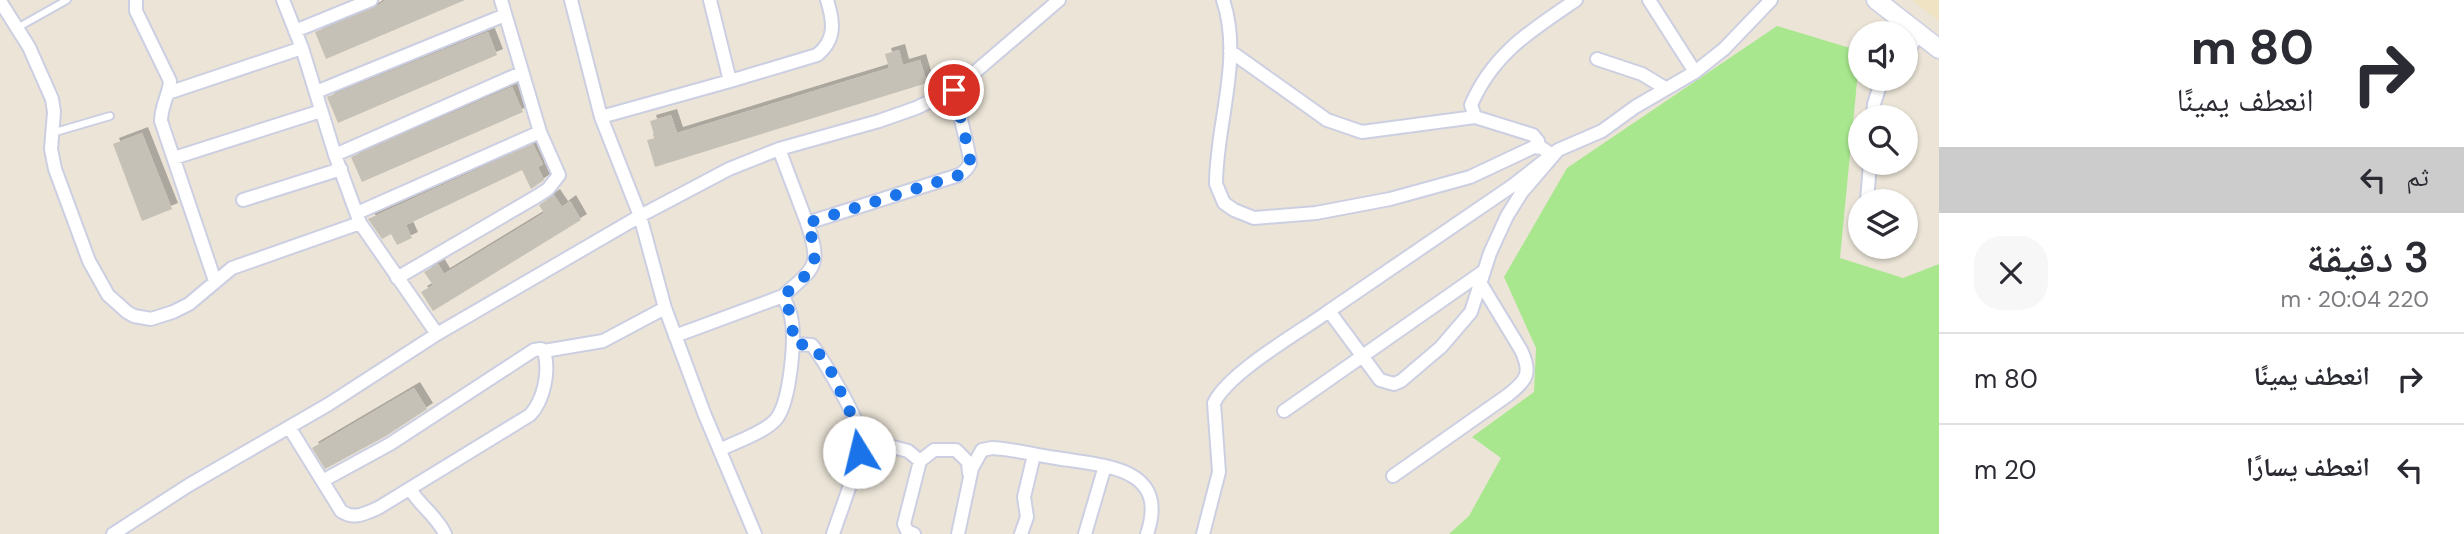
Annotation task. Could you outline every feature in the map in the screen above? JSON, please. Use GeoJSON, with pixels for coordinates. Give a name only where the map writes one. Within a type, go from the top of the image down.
{"type":"FeatureCollection","features":[{"type":"Feature","properties":{"kind":"street"},"geometry":{"type":"LineString","coordinates":[[136,0],[136,11],[170,80],[161,110],[161,121],[215,281]]}},
{"type":"Feature","properties":{"kind":"street"},"geometry":{"type":"LineString","coordinates":[[283,0],[302,48],[335,155],[359,218],[437,334]]}},
{"type":"Feature","properties":{"kind":"street"},"geometry":{"type":"LineString","coordinates":[[295,31],[371,0]]}},
{"type":"Feature","properties":{"kind":"street"},"geometry":{"type":"LineString","coordinates":[[397,278],[548,188],[559,175],[540,132],[501,0]]}},
{"type":"Feature","properties":{"kind":"street"},"geometry":{"type":"LineString","coordinates":[[572,0],[601,117],[640,216],[665,308],[755,534]]}},
{"type":"Feature","properties":{"kind":"street"},"geometry":{"type":"LineString","coordinates":[[710,0],[730,81]]}},
{"type":"Feature","properties":{"kind":"street"},"geometry":{"type":"LineString","coordinates":[[601,117],[817,55],[830,41],[833,31],[827,0]]}},
{"type":"Feature","properties":{"kind":"street"},"geometry":{"type":"LineString","coordinates":[[113,534],[189,485],[329,404],[437,334],[640,216],[729,169],[779,149],[916,108],[954,90],[1059,0]]}},
{"type":"Feature","properties":{"kind":"street"},"geometry":{"type":"LineString","coordinates":[[1223,0],[1228,18],[1230,51],[1216,184],[1224,202],[1245,215],[1265,217],[1316,213],[1390,199],[1470,177],[1529,149],[1539,147],[1555,152]]}},
{"type":"Feature","properties":{"kind":"street"},"geometry":{"type":"LineString","coordinates":[[1475,117],[1471,105],[1481,84],[1498,60],[1517,42],[1576,0]]}},
{"type":"Feature","properties":{"kind":"street"},"geometry":{"type":"LineString","coordinates":[[1648,0],[1695,72]]}},
{"type":"Feature","properties":{"kind":"street"},"geometry":{"type":"LineString","coordinates":[[1203,534],[1219,472],[1214,402],[1218,394],[1250,367],[1512,186],[1555,152],[1602,131],[1665,88],[1695,72],[1724,49],[1771,0]]}},
{"type":"Feature","properties":{"kind":"street"},"geometry":{"type":"LineString","coordinates":[[1876,0],[1902,21]]}},
{"type":"Feature","properties":{"kind":"street"},"geometry":{"type":"LineString","coordinates":[[0,1],[29,47],[52,99],[51,149],[55,169],[89,261],[108,295],[134,316],[151,318],[189,304],[232,268],[359,218],[540,132]]}},
{"type":"Feature","properties":{"kind":"street"},"geometry":{"type":"LineString","coordinates":[[316,92],[505,15]]}},
{"type":"Feature","properties":{"kind":"street"},"geometry":{"type":"LineString","coordinates":[[1918,34],[1939,49]]}},
{"type":"Feature","properties":{"kind":"street"},"geometry":{"type":"LineString","coordinates":[[168,93],[302,48]]}},
{"type":"Feature","properties":{"kind":"street"},"geometry":{"type":"LineString","coordinates":[[1230,51],[1327,120],[1362,132],[1475,117],[1533,135],[1539,147]]}},
{"type":"Feature","properties":{"kind":"street"},"geometry":{"type":"LineString","coordinates":[[1597,60],[1642,74],[1665,88]]}},
{"type":"Feature","properties":{"kind":"street"},"geometry":{"type":"LineString","coordinates":[[335,155],[521,73]]}},
{"type":"Feature","properties":{"kind":"street"},"geometry":{"type":"LineString","coordinates":[[807,223],[964,172],[970,163],[970,156],[954,90]]}},
{"type":"Feature","properties":{"kind":"street"},"geometry":{"type":"LineString","coordinates":[[174,158],[321,111]]}},
{"type":"Feature","properties":{"kind":"street"},"geometry":{"type":"LineString","coordinates":[[676,336],[783,296],[814,265],[814,245],[779,149]]}},
{"type":"Feature","properties":{"kind":"street"},"geometry":{"type":"LineString","coordinates":[[1329,311],[1380,380],[1394,384],[1401,381],[1457,331],[1471,312],[1498,234],[1517,200],[1555,152]]}},
{"type":"Feature","properties":{"kind":"street"},"geometry":{"type":"LineString","coordinates":[[243,200],[341,169]]}},
{"type":"Feature","properties":{"kind":"street"},"geometry":{"type":"LineString","coordinates":[[1284,411],[1482,278]]}},
{"type":"Feature","properties":{"kind":"street"},"geometry":{"type":"LineString","coordinates":[[1394,476],[1508,395],[1522,384],[1525,378],[1526,361],[1482,278]]}},
{"type":"Feature","properties":{"kind":"street"},"geometry":{"type":"LineString","coordinates":[[720,450],[770,425],[777,419],[783,407],[794,344],[791,315],[783,296]]}},
{"type":"Feature","properties":{"kind":"street"},"geometry":{"type":"LineString","coordinates":[[324,480],[390,444],[534,350],[544,351],[603,341],[665,308]]}},
{"type":"Feature","properties":{"kind":"street"},"geometry":{"type":"LineString","coordinates":[[794,344],[812,345],[828,365],[860,433],[859,452],[834,534]]}},
{"type":"Feature","properties":{"kind":"street"},"geometry":{"type":"LineString","coordinates":[[289,426],[341,511],[354,516],[378,508],[530,415],[541,395],[545,370],[544,351]]}},
{"type":"Feature","properties":{"kind":"street"},"geometry":{"type":"LineString","coordinates":[[860,439],[908,451],[920,461]]}},
{"type":"Feature","properties":{"kind":"street"},"geometry":{"type":"LineString","coordinates":[[958,534],[975,460],[982,450],[998,448],[1105,466],[1131,474],[1149,492],[1153,512],[1147,534]]}},
{"type":"Feature","properties":{"kind":"street"},"geometry":{"type":"LineString","coordinates":[[914,534],[907,531],[904,524],[920,461],[934,450],[956,450],[968,462],[970,477]]}},
{"type":"Feature","properties":{"kind":"street"},"geometry":{"type":"LineString","coordinates":[[1021,534],[1027,517],[1024,497],[1034,455]]}},
{"type":"Feature","properties":{"kind":"street"},"geometry":{"type":"LineString","coordinates":[[1085,534],[1105,466]]}},
{"type":"Feature","properties":{"kind":"street"},"geometry":{"type":"LineString","coordinates":[[410,489],[417,501],[440,523],[445,534]]}},
{"type":"Feature","properties":{"kind":"lane"},"geometry":{"type":"LineString","coordinates":[[18,28],[67,0]]}},
{"type":"Feature","properties":{"kind":"lane"},"geometry":{"type":"LineString","coordinates":[[52,133],[110,116]]}},
{"type":"Feature","properties":{"kind":"shaded area"},"geometry":{"type":"Polygon","coordinates":[[[1912,0],[1939,0],[1939,21],[1912,0]]]}},
{"type":"Feature","properties":{"kind":"green space"},"geometry":{"type":"Polygon","coordinates":[[[1777,26],[1848,47],[1848,91],[1856,91],[1855,105],[1848,105],[1848,175],[1840,258],[1903,278],[1939,264],[1939,534],[1449,534],[1469,516],[1501,458],[1472,437],[1534,392],[1536,348],[1504,277],[1567,168],[1777,26]]]}},
{"type":"Feature","properties":{"kind":"building"},"geometry":{"type":"Polygon","coordinates":[[[386,0],[465,0],[326,59],[315,32],[374,8],[386,0]]]}},
{"type":"Feature","properties":{"kind":"building"},"geometry":{"type":"Polygon","coordinates":[[[488,32],[497,55],[338,123],[327,97],[488,32]]]}},
{"type":"Feature","properties":{"kind":"building"},"geometry":{"type":"Polygon","coordinates":[[[899,50],[903,65],[920,60],[927,83],[655,167],[647,140],[655,138],[650,121],[671,115],[677,133],[889,68],[885,54],[899,50]]]}},
{"type":"Feature","properties":{"kind":"building"},"geometry":{"type":"Polygon","coordinates":[[[512,87],[523,112],[362,182],[351,157],[512,87]]]}},
{"type":"Feature","properties":{"kind":"building"},"geometry":{"type":"Polygon","coordinates":[[[142,133],[172,209],[142,221],[113,144],[142,133]]]}},
{"type":"Feature","properties":{"kind":"building"},"geometry":{"type":"Polygon","coordinates":[[[533,144],[543,164],[538,167],[544,180],[531,189],[522,170],[406,225],[412,238],[397,245],[391,234],[382,239],[368,219],[533,144]]]}},
{"type":"Feature","properties":{"kind":"building"},"geometry":{"type":"Polygon","coordinates":[[[554,195],[562,207],[570,201],[581,220],[433,311],[421,292],[433,285],[424,272],[438,264],[444,274],[544,213],[539,205],[554,195]]]}},
{"type":"Feature","properties":{"kind":"building"},"geometry":{"type":"Polygon","coordinates":[[[414,388],[427,409],[386,436],[325,469],[312,448],[414,388]]]}},
{"type":"Feature","properties":{"kind":"route"},"geometry":{"type":"LineString","coordinates":[[859,452],[860,433],[828,365],[812,345],[794,344],[791,315],[783,296],[814,265],[816,256],[807,223],[959,175],[967,169],[970,156],[954,90]]}}]}
